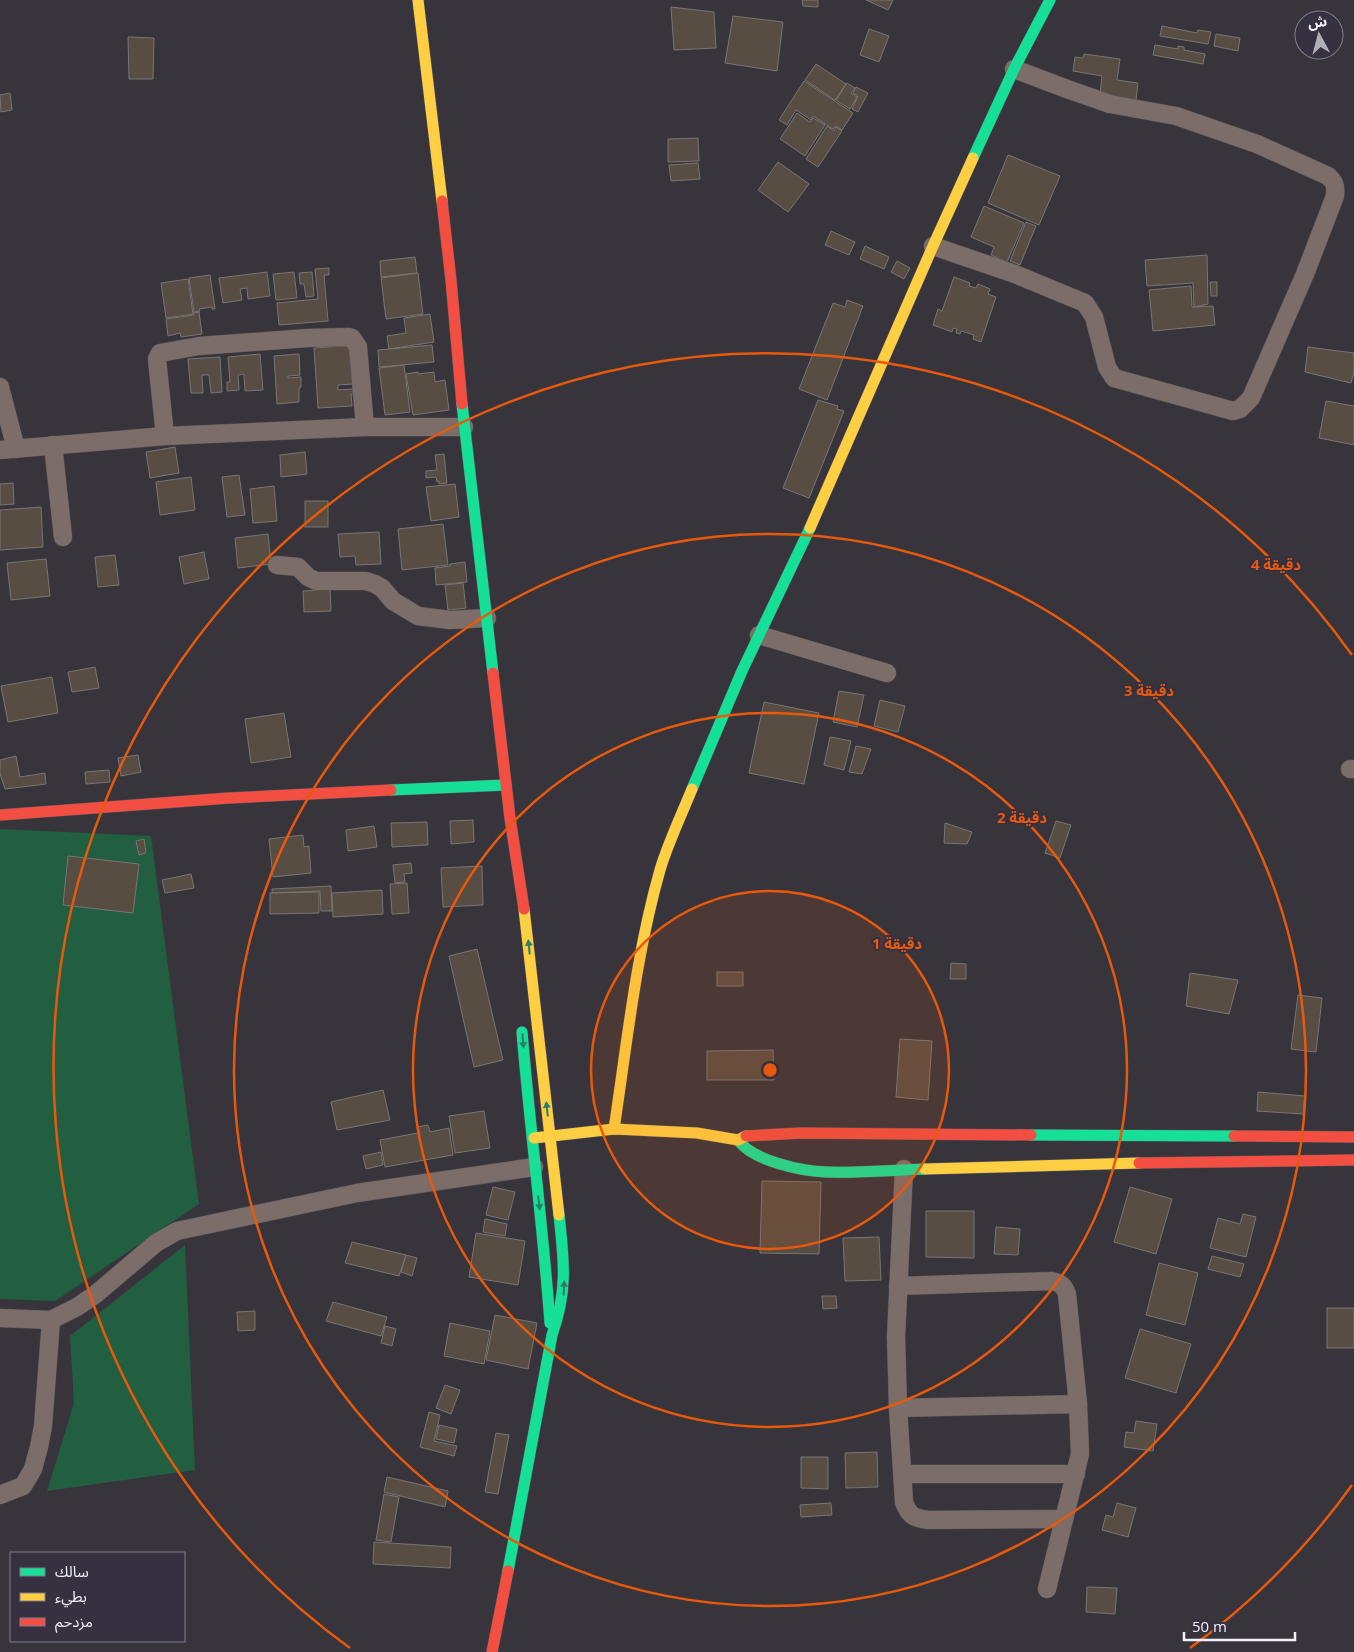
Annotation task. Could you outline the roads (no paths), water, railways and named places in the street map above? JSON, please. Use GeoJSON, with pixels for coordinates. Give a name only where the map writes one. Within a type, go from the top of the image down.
{"type":"FeatureCollection","features":[{"type":"Feature","properties":{"kind":"street"},"geometry":{"type":"LineString","coordinates":[[418,0],[451,280],[464,427],[510,818],[528,938],[560,1223],[564,1278],[561,1311],[552,1335],[492,1652]]}},
{"type":"Feature","properties":{"kind":"street"},"geometry":{"type":"LineString","coordinates":[[614,1129],[637,976],[660,869],[742,671],[812,524],[933,246],[1014,69],[1050,0]]}},
{"type":"Feature","properties":{"kind":"street"},"geometry":{"type":"LineString","coordinates":[[933,246],[1032,280],[1086,303],[1094,317],[1107,367],[1114,378],[1233,411],[1240,409],[1251,398],[1305,274],[1335,196],[1335,184],[1332,179],[1256,144],[1194,122],[1176,116],[1110,104],[1067,90],[1014,69]]}},
{"type":"Feature","properties":{"kind":"street"},"geometry":{"type":"LineString","coordinates":[[165,436],[157,359],[160,354],[199,346],[308,338],[349,337],[355,342],[358,347],[366,426]]}},
{"type":"Feature","properties":{"kind":"street"},"geometry":{"type":"LineString","coordinates":[[0,387],[8,450],[165,436],[366,426],[464,427]]}},
{"type":"Feature","properties":{"kind":"street"},"geometry":{"type":"LineString","coordinates":[[53,445],[63,537]]}},
{"type":"Feature","properties":{"kind":"street"},"geometry":{"type":"LineString","coordinates":[[278,565],[298,567],[308,577],[316,581],[366,581],[375,584],[382,588],[393,601],[418,616],[450,620],[487,618]]}},
{"type":"Feature","properties":{"kind":"street"},"geometry":{"type":"LineString","coordinates":[[759,635],[887,673]]}},
{"type":"Feature","properties":{"kind":"street"},"geometry":{"type":"LineString","coordinates":[[0,815],[229,798],[506,785]]}},
{"type":"Feature","properties":{"kind":"street"},"geometry":{"type":"LineString","coordinates":[[510,818],[516,938]]}},
{"type":"Feature","properties":{"kind":"street"},"geometry":{"type":"LineString","coordinates":[[502,1652],[559,1351],[552,1335],[548,1311],[543,1232],[531,1139],[522,1025]]}},
{"type":"Feature","properties":{"kind":"street"},"geometry":{"type":"LineString","coordinates":[[531,1139],[614,1129],[697,1133],[738,1140],[747,1136],[801,1133],[1354,1160]]}},
{"type":"Feature","properties":{"kind":"street"},"geometry":{"type":"LineString","coordinates":[[738,1140],[742,1148],[757,1156],[804,1169],[833,1172],[904,1169],[1354,1138]]}},
{"type":"Feature","properties":{"kind":"street"},"geometry":{"type":"LineString","coordinates":[[0,1318],[51,1320],[77,1307],[96,1294],[156,1243],[177,1231],[357,1193],[534,1167]]}},
{"type":"Feature","properties":{"kind":"street"},"geometry":{"type":"LineString","coordinates":[[904,1169],[896,1337],[898,1408],[904,1502],[907,1512],[919,1519],[928,1520],[1064,1519]]}},
{"type":"Feature","properties":{"kind":"street"},"geometry":{"type":"LineString","coordinates":[[898,1286],[1052,1281],[1064,1287],[1067,1294],[1078,1404],[1080,1448],[1076,1474],[1047,1589]]}},
{"type":"Feature","properties":{"kind":"street"},"geometry":{"type":"LineString","coordinates":[[0,1495],[23,1486],[33,1469],[43,1426],[51,1320]]}},
{"type":"Feature","properties":{"kind":"street"},"geometry":{"type":"LineString","coordinates":[[898,1408],[1078,1404]]}},
{"type":"Feature","properties":{"kind":"street"},"geometry":{"type":"LineString","coordinates":[[903,1474],[1076,1474]]}}]}
